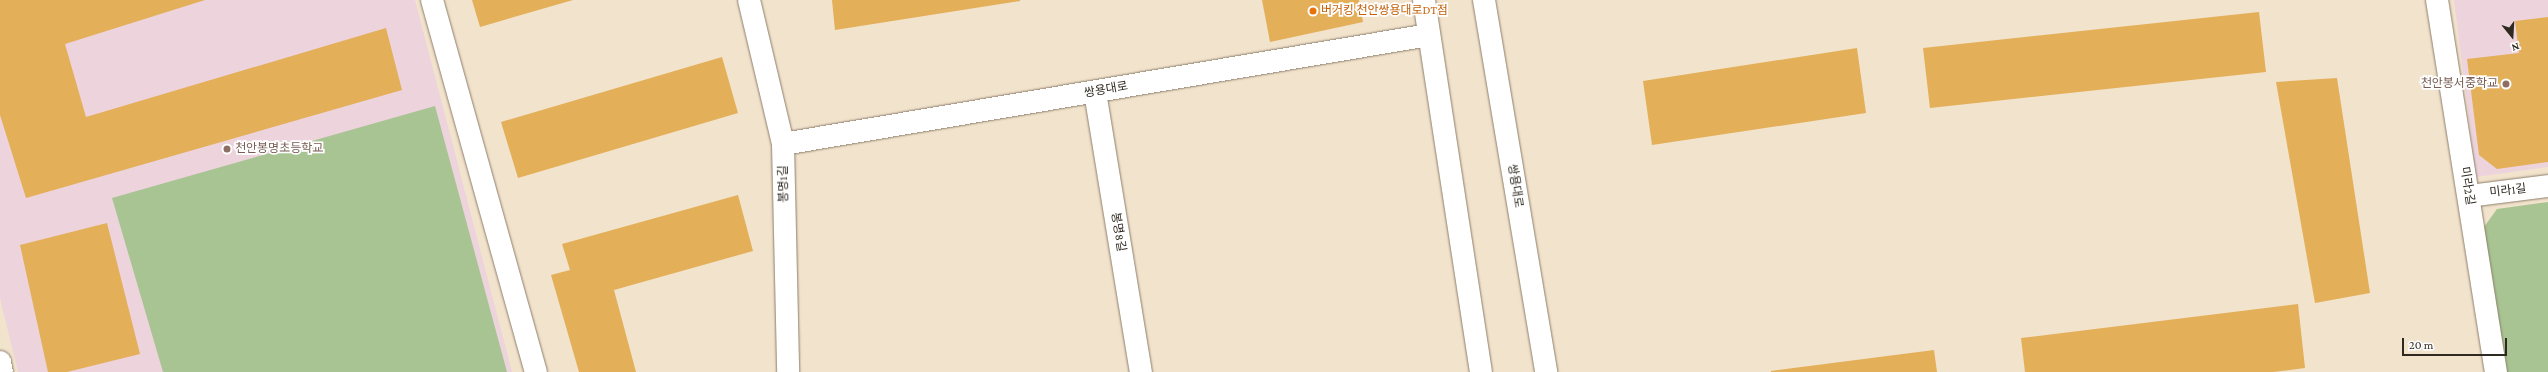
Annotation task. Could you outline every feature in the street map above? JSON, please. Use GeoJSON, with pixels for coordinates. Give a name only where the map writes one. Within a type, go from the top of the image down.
{"type":"FeatureCollection","features":[{"type":"Feature","properties":{"kind":"street"},"geometry":{"type":"LineString","coordinates":[[432,0],[536,372]]}},
{"type":"Feature","properties":{"kind":"street","name":"봉명1길"},"geometry":{"type":"LineString","coordinates":[[749,0],[783,144],[788,372]]}},
{"type":"Feature","properties":{"kind":"street"},"geometry":{"type":"LineString","coordinates":[[1424,0],[1481,372]]}},
{"type":"Feature","properties":{"kind":"street","name":"쌍용대로"},"geometry":{"type":"LineString","coordinates":[[1484,0],[1546,372]]}},
{"type":"Feature","properties":{"kind":"street","name":"미라2길"},"geometry":{"type":"LineString","coordinates":[[2437,0],[2496,372]]}},
{"type":"Feature","properties":{"kind":"street","name":"쌍용대로"},"geometry":{"type":"LineString","coordinates":[[783,144],[1429,35]]}},
{"type":"Feature","properties":{"kind":"street","name":"봉명8길"},"geometry":{"type":"LineString","coordinates":[[1095,92],[1141,372]]}},
{"type":"Feature","properties":{"kind":"street","name":"미라1길"},"geometry":{"type":"LineString","coordinates":[[2469,196],[2548,186]]}},
{"type":"Feature","properties":{"kind":"street"},"geometry":{"type":"LineString","coordinates":[[0,362],[2,372]]}},
{"type":"Feature","properties":{"kind":"shaded area","name":"천안봉명초등학교"},"geometry":{"type":"Polygon","coordinates":[[[0,0],[415,0],[512,372],[18,372],[0,298],[0,0]]]}},
{"type":"Feature","properties":{"kind":"shaded area","name":"천안봉서중학교"},"geometry":{"type":"Polygon","coordinates":[[[2454,0],[2548,0],[2548,167],[2476,177],[2454,0]]]}},
{"type":"Feature","properties":{"kind":"green space"},"geometry":{"type":"Polygon","coordinates":[[[435,106],[507,372],[163,372],[112,198],[435,106]]]}},
{"type":"Feature","properties":{"kind":"green space"},"geometry":{"type":"Polygon","coordinates":[[[2548,202],[2548,372],[2503,372],[2484,227],[2497,209],[2548,202]]]}},
{"type":"Feature","properties":{"kind":"building"},"geometry":{"type":"Polygon","coordinates":[[[0,0],[205,0],[65,44],[86,117],[386,28],[402,90],[26,198],[0,115],[0,0]]]}},
{"type":"Feature","properties":{"kind":"building"},"geometry":{"type":"Polygon","coordinates":[[[472,0],[573,0],[480,27],[472,0]]]}},
{"type":"Feature","properties":{"kind":"building"},"geometry":{"type":"Polygon","coordinates":[[[832,0],[1020,0],[1020,1],[835,30],[832,0]]]}},
{"type":"Feature","properties":{"kind":"building","name":"버거킹 천안쌍용대로DT점"},"geometry":{"type":"Polygon","coordinates":[[[1262,0],[1359,0],[1363,22],[1270,42],[1262,0]]]}},
{"type":"Feature","properties":{"kind":"building"},"geometry":{"type":"Polygon","coordinates":[[[2259,12],[2266,72],[1930,108],[1923,48],[2259,12]]]}},
{"type":"Feature","properties":{"kind":"building","name":"천안봉서중학교"},"geometry":{"type":"Polygon","coordinates":[[[2548,17],[2548,162],[2497,169],[2479,155],[2467,59],[2519,53],[2515,21],[2548,17]]]}},
{"type":"Feature","properties":{"kind":"building"},"geometry":{"type":"Polygon","coordinates":[[[1857,48],[1866,113],[1652,145],[1643,81],[1857,48]]]}},
{"type":"Feature","properties":{"kind":"building"},"geometry":{"type":"Polygon","coordinates":[[[722,57],[738,113],[518,178],[501,122],[722,57]]]}},
{"type":"Feature","properties":{"kind":"building"},"geometry":{"type":"Polygon","coordinates":[[[2337,78],[2370,293],[2315,303],[2276,82],[2337,78]]]}},
{"type":"Feature","properties":{"kind":"building"},"geometry":{"type":"Polygon","coordinates":[[[738,195],[753,251],[614,290],[636,372],[579,372],[551,275],[570,270],[562,244],[738,195]]]}},
{"type":"Feature","properties":{"kind":"building"},"geometry":{"type":"Polygon","coordinates":[[[107,223],[140,354],[67,372],[48,372],[20,245],[107,223]]]}},
{"type":"Feature","properties":{"kind":"building"},"geometry":{"type":"Polygon","coordinates":[[[2298,304],[2305,368],[2273,372],[2025,372],[2021,338],[2298,304]]]}},
{"type":"Feature","properties":{"kind":"building"},"geometry":{"type":"Polygon","coordinates":[[[1934,350],[1937,372],[1771,372],[1771,371],[1934,350]]]}},
{"type":"Feature","properties":{"kind":"place","name":"버거킹 천안쌍용대로DT점"},"geometry":{"type":"Point","coordinates":[1313,11]}},
{"type":"Feature","properties":{"kind":"place","name":"천안봉서중학교"},"geometry":{"type":"Point","coordinates":[2506,84]}},
{"type":"Feature","properties":{"kind":"place","name":"천안봉명초등학교"},"geometry":{"type":"Point","coordinates":[227,149]}}]}
